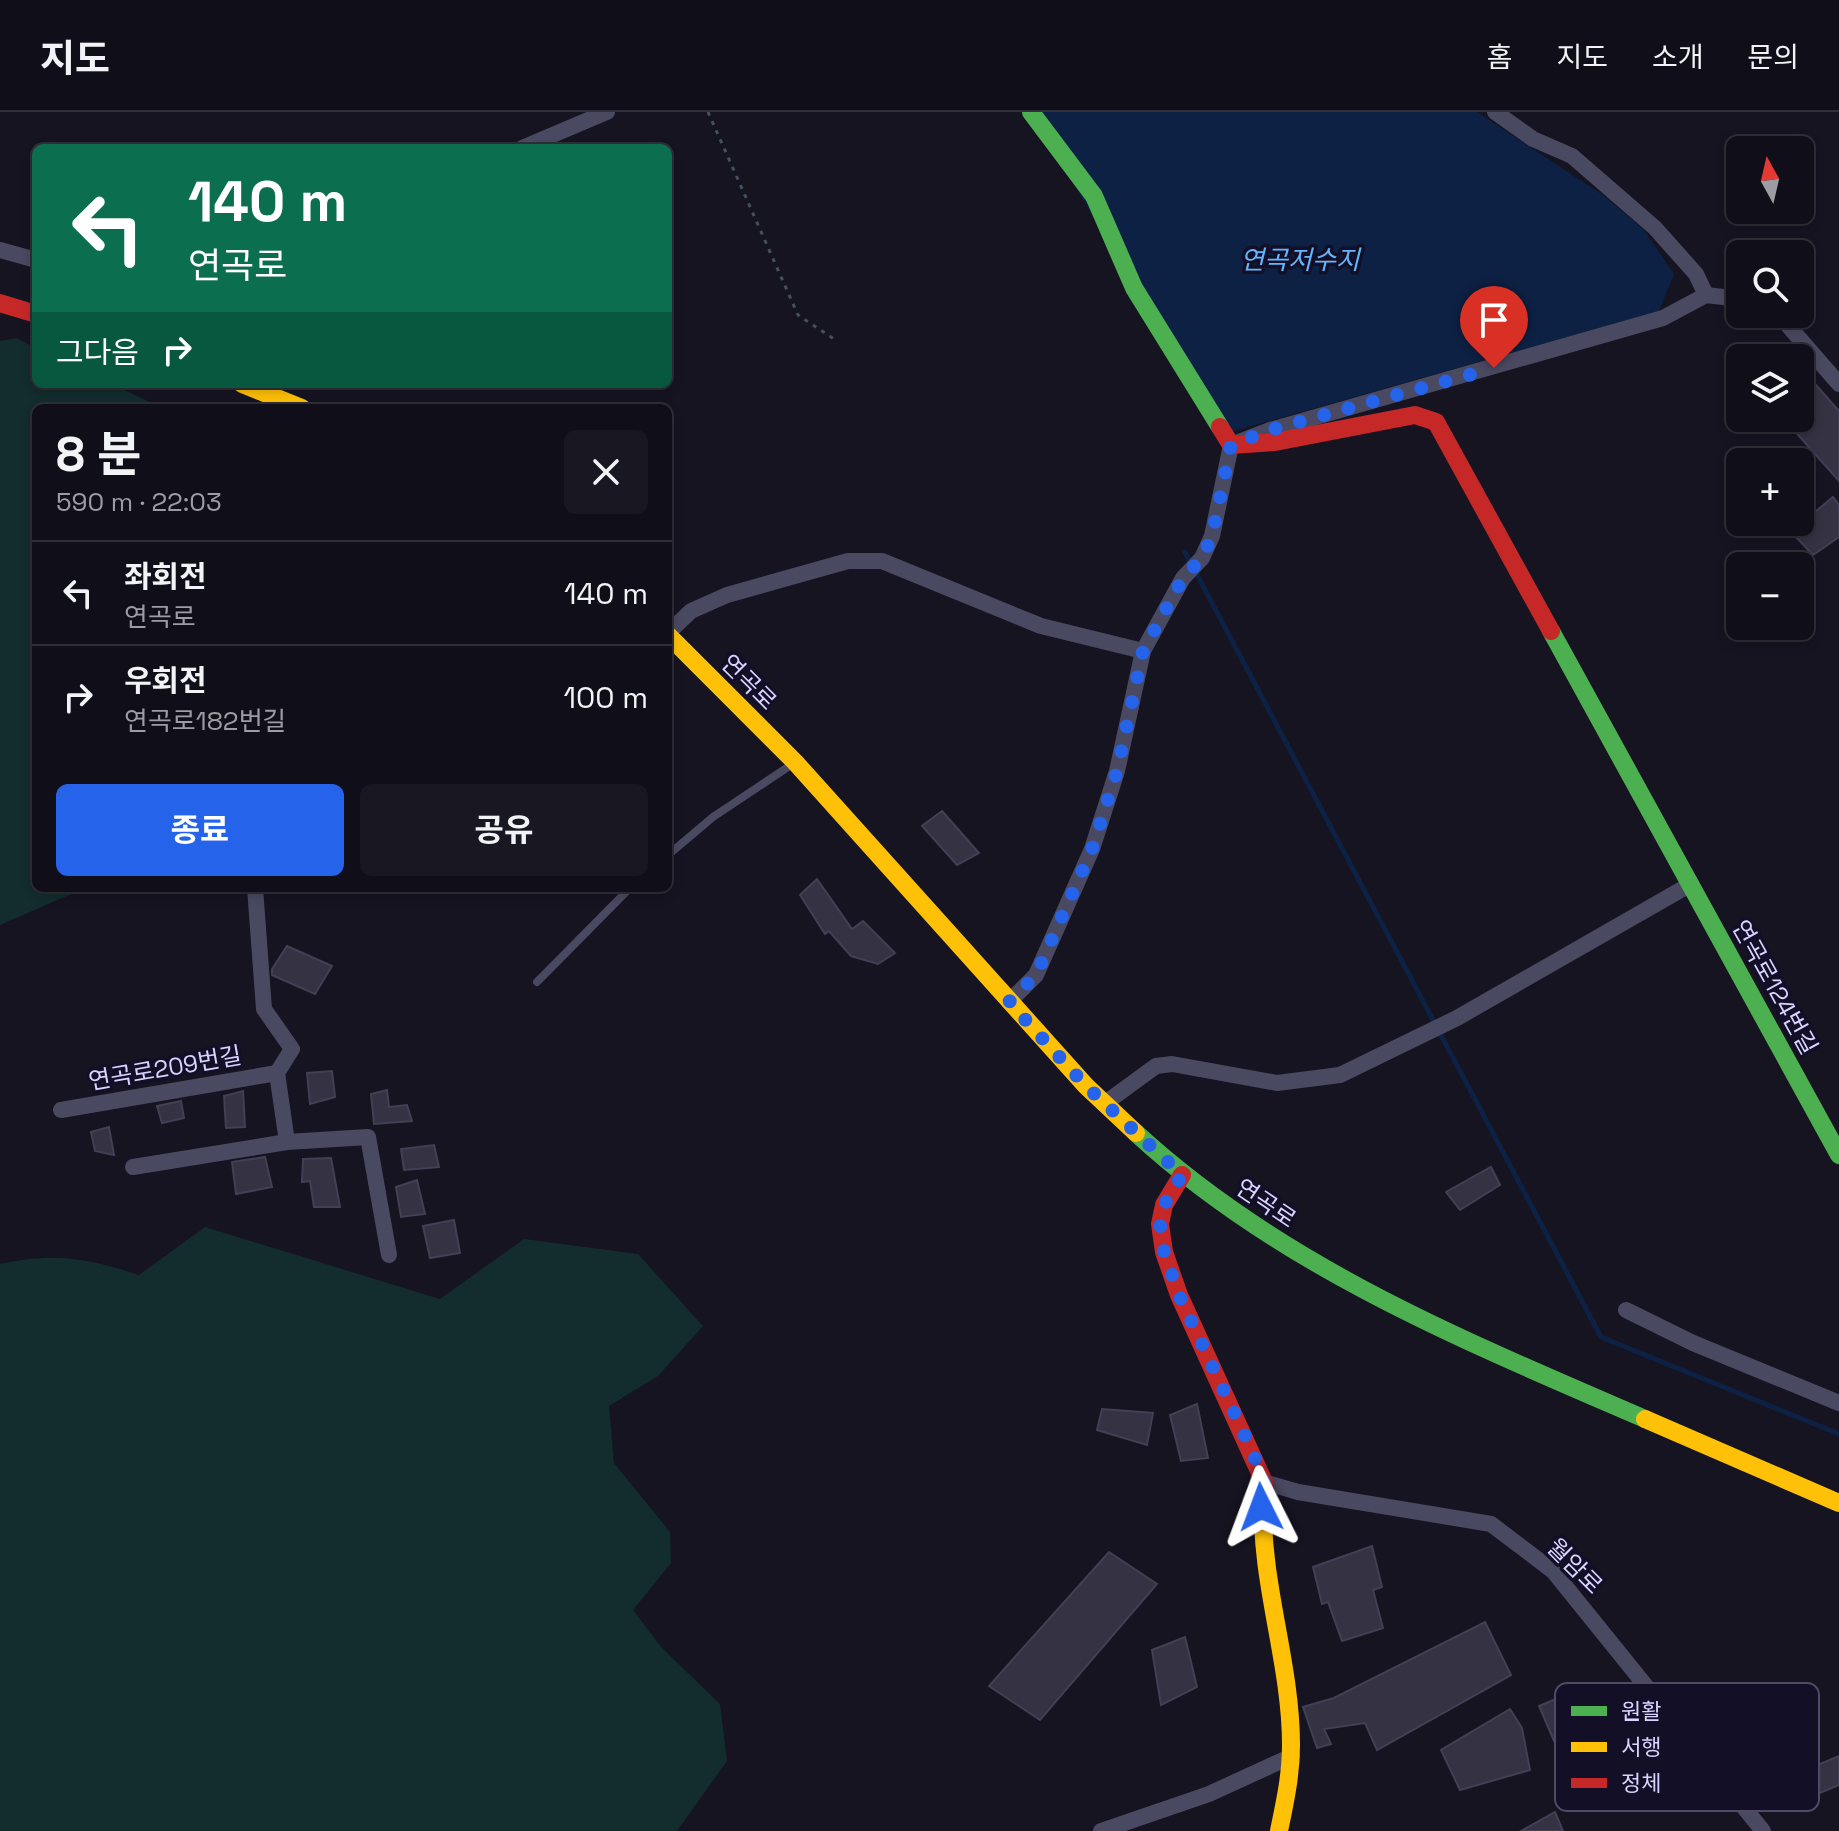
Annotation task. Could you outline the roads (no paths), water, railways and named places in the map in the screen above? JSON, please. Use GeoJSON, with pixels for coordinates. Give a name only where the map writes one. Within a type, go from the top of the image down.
{"type":"FeatureCollection","features":[{"type":"Feature","properties":{"kind":"street"},"geometry":{"type":"LineString","coordinates":[[531,144],[607,112]]}},
{"type":"Feature","properties":{"kind":"street"},"geometry":{"type":"LineString","coordinates":[[1009,1002],[1036,975],[1092,849],[1117,771],[1143,651],[1183,578],[1202,558],[1212,536],[1231,445],[1134,288],[1094,196],[1031,112]]}},
{"type":"Feature","properties":{"kind":"street"},"geometry":{"type":"LineString","coordinates":[[1495,112],[1533,139],[1572,156],[1655,228],[1696,274],[1706,295]]}},
{"type":"Feature","properties":{"kind":"street"},"geometry":{"type":"LineString","coordinates":[[0,250],[32,259]]}},
{"type":"Feature","properties":{"kind":"street"},"geometry":{"type":"LineString","coordinates":[[1231,445],[1270,430],[1663,318],[1706,295],[1726,297]]}},
{"type":"Feature","properties":{"kind":"street"},"geometry":{"type":"LineString","coordinates":[[0,303],[32,313]]}},
{"type":"Feature","properties":{"kind":"street"},"geometry":{"type":"LineString","coordinates":[[1791,328],[1839,384]]}},
{"type":"Feature","properties":{"kind":"street"},"geometry":{"type":"LineString","coordinates":[[252,388],[292,404]]}},
{"type":"Feature","properties":{"kind":"street","name":"연곡로124번길"},"geometry":{"type":"LineString","coordinates":[[1231,445],[1275,442],[1415,415],[1436,422],[1839,1155]]}},
{"type":"Feature","properties":{"kind":"street"},"geometry":{"type":"LineString","coordinates":[[672,630],[691,611],[727,595],[848,561],[882,561],[1041,626],[1143,651]]}},
{"type":"Feature","properties":{"kind":"street","name":"연곡로"},"geometry":{"type":"LineString","coordinates":[[672,638],[795,762],[1104,1104],[1182,1175],[1322,1269],[1430,1326],[1839,1503]]}},
{"type":"Feature","properties":{"kind":"street"},"geometry":{"type":"LineString","coordinates":[[1104,1104],[1156,1066],[1172,1064],[1277,1083],[1340,1075],[1457,1018],[1691,884]]}},
{"type":"Feature","properties":{"kind":"street","name":"연곡로209번길"},"geometry":{"type":"LineString","coordinates":[[255,892],[264,1009],[292,1049],[277,1073],[287,1142]]}},
{"type":"Feature","properties":{"kind":"street","name":"연곡로209번길"},"geometry":{"type":"LineString","coordinates":[[61,1110],[277,1073]]}},
{"type":"Feature","properties":{"kind":"street"},"geometry":{"type":"LineString","coordinates":[[133,1167],[287,1142],[368,1137],[389,1255]]}},
{"type":"Feature","properties":{"kind":"street"},"geometry":{"type":"LineString","coordinates":[[1182,1175],[1164,1205],[1160,1224],[1164,1252],[1179,1295],[1264,1482],[1261,1528],[1289,1702],[1292,1756],[1288,1801],[1279,1831]]}},
{"type":"Feature","properties":{"kind":"street"},"geometry":{"type":"LineString","coordinates":[[1626,1310],[1693,1343],[1839,1403]]}},
{"type":"Feature","properties":{"kind":"street","name":"월암로"},"geometry":{"type":"LineString","coordinates":[[1264,1482],[1298,1492],[1491,1524],[1553,1571],[1643,1683]]}},
{"type":"Feature","properties":{"kind":"street"},"geometry":{"type":"LineString","coordinates":[[1101,1831],[1209,1794],[1292,1756]]}},
{"type":"Feature","properties":{"kind":"street","name":"월암로"},"geometry":{"type":"LineString","coordinates":[[1747,1811],[1763,1831]]}},
{"type":"Feature","properties":{"kind":"lane"},"geometry":{"type":"LineString","coordinates":[[672,852],[713,817],[795,762]]}},
{"type":"Feature","properties":{"kind":"lane"},"geometry":{"type":"LineString","coordinates":[[537,982],[626,892]]}},
{"type":"Feature","properties":{"kind":"water","name":"연곡저수지"},"geometry":{"type":"Polygon","coordinates":[[[1031,112],[1477,112],[1603,195],[1643,229],[1674,274],[1659,311],[1223,434],[1031,112]]]}},
{"type":"Feature","properties":{"kind":"waterway"},"geometry":{"type":"LineString","coordinates":[[1185,552],[1601,1337],[1839,1434]]}}]}
